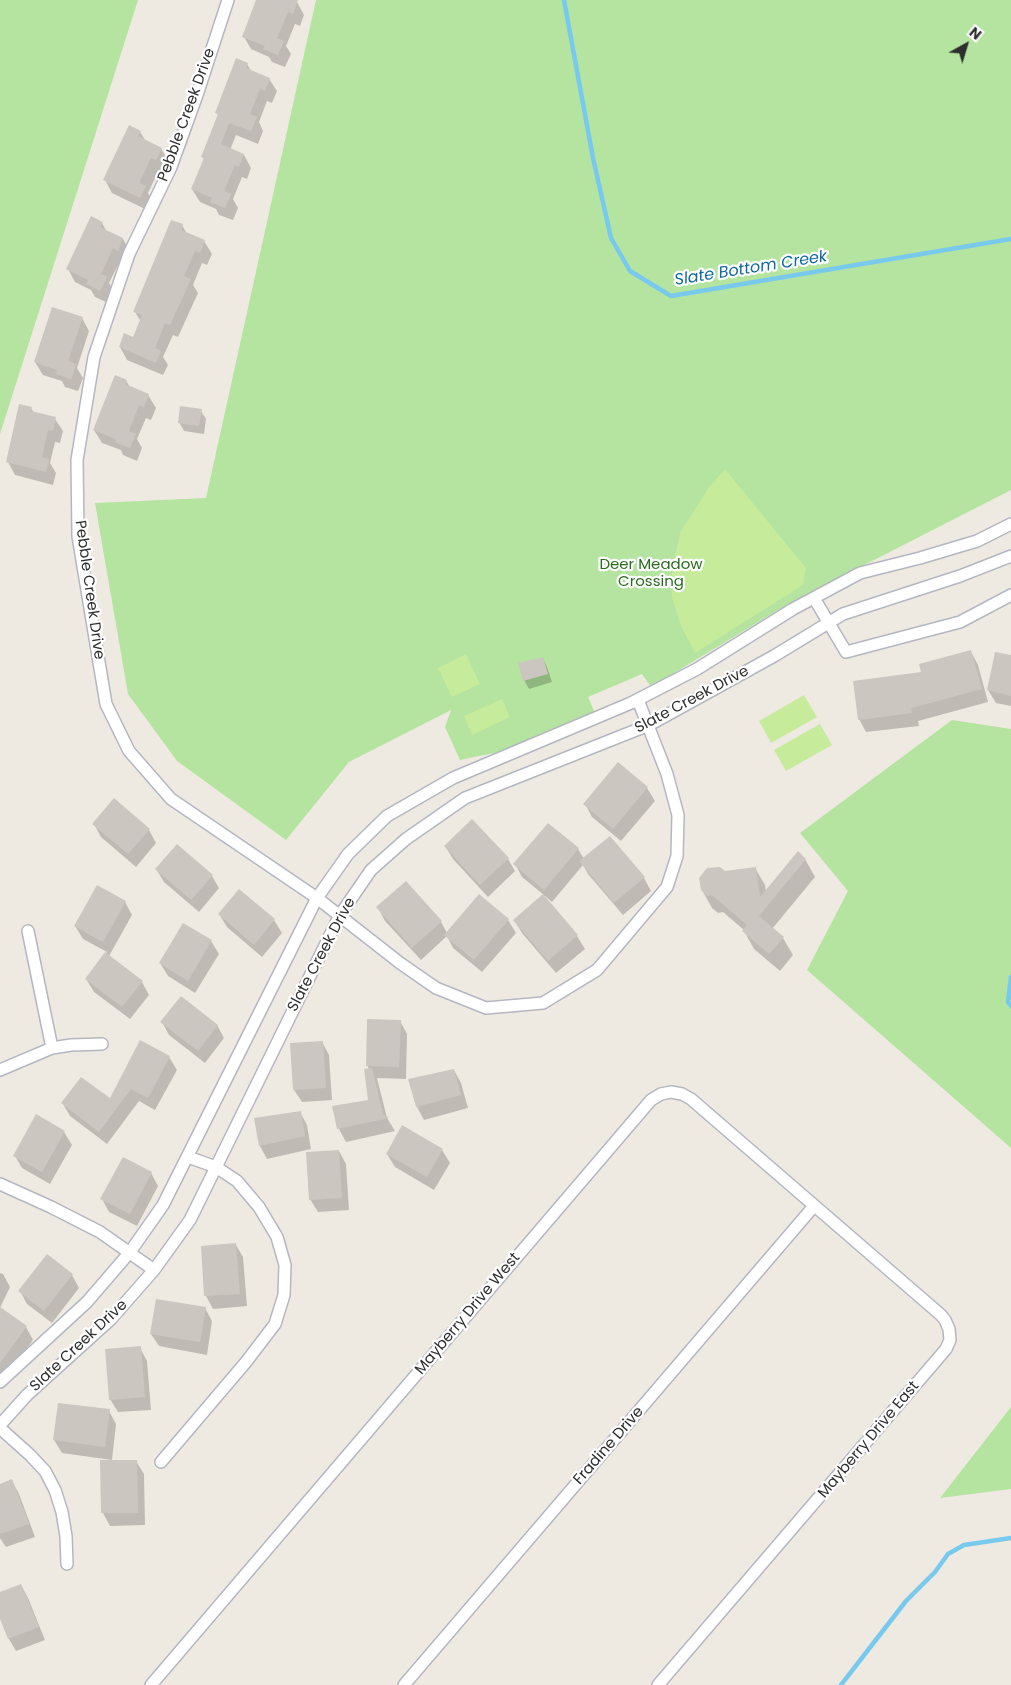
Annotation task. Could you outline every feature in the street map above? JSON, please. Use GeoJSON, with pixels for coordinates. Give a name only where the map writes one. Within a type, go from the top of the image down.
{"type":"FeatureCollection","features":[{"type":"Feature","properties":{"kind":"street","name":"Pebble Creek Drive"},"geometry":{"type":"LineString","coordinates":[[228,0],[171,167],[129,254],[94,357],[77,460],[78,536],[106,704],[128,751],[170,798],[317,898],[400,963],[436,988],[486,1008],[543,1003],[597,970],[667,887],[677,856],[678,815],[667,774],[638,700]]}},
{"type":"Feature","properties":{"kind":"street","name":"Slate Creek Drive"},"geometry":{"type":"LineString","coordinates":[[0,1382],[87,1302],[130,1252],[163,1205],[317,898],[348,854],[388,816],[453,778],[638,700],[696,669],[814,598],[860,573],[977,541],[1011,524]]}},
{"type":"Feature","properties":{"kind":"street","name":"Slate Creek Drive"},"geometry":{"type":"LineString","coordinates":[[0,1427],[27,1395],[112,1319],[154,1270],[190,1220],[340,915],[370,870],[406,839],[465,798],[649,725],[774,656],[843,614],[960,576],[1011,556]]}},
{"type":"Feature","properties":{"kind":"street"},"geometry":{"type":"LineString","coordinates":[[814,598],[846,652],[960,622],[1011,594]]}},
{"type":"Feature","properties":{"kind":"street"},"geometry":{"type":"LineString","coordinates":[[28,931],[52,1048]]}},
{"type":"Feature","properties":{"kind":"street"},"geometry":{"type":"LineString","coordinates":[[0,1070],[52,1048],[102,1044]]}},
{"type":"Feature","properties":{"kind":"street","name":"Mayberry Drive West"},"geometry":{"type":"LineString","coordinates":[[151,1685],[651,1100],[661,1094],[671,1092],[682,1094],[814,1206]]}},
{"type":"Feature","properties":{"kind":"street"},"geometry":{"type":"LineString","coordinates":[[162,1462],[246,1362],[275,1324],[284,1295],[285,1265],[277,1237],[259,1207],[237,1181],[216,1167],[188,1157]]}},
{"type":"Feature","properties":{"kind":"street"},"geometry":{"type":"LineString","coordinates":[[0,1184],[100,1232],[154,1270]]}},
{"type":"Feature","properties":{"kind":"street","name":"Fradine Drive"},"geometry":{"type":"LineString","coordinates":[[404,1685],[814,1206]]}},
{"type":"Feature","properties":{"kind":"street","name":"Mayberry Drive East"},"geometry":{"type":"LineString","coordinates":[[658,1685],[946,1349],[950,1340],[949,1329],[941,1315],[814,1206]]}},
{"type":"Feature","properties":{"kind":"street"},"geometry":{"type":"LineString","coordinates":[[0,1427],[44,1471],[55,1490],[62,1512],[66,1536],[67,1564]]}},
{"type":"Feature","properties":{"kind":"green space"},"geometry":{"type":"Polygon","coordinates":[[[0,0],[138,0],[0,434],[0,0]]]}},
{"type":"Feature","properties":{"kind":"green space","name":"Deer Meadow Crossing"},"geometry":{"type":"Polygon","coordinates":[[[316,0],[1011,0],[1011,490],[788,604],[651,687],[642,674],[588,697],[595,713],[508,750],[460,760],[445,727],[451,710],[349,762],[286,840],[177,761],[128,694],[95,503],[206,498],[316,0]]]}},
{"type":"Feature","properties":{"kind":"green space"},"geometry":{"type":"Polygon","coordinates":[[[725,469],[806,568],[803,585],[695,653],[681,626],[672,597],[672,570],[680,533],[709,487],[725,469]]]}},
{"type":"Feature","properties":{"kind":"green space"},"geometry":{"type":"Polygon","coordinates":[[[466,654],[480,684],[452,697],[438,668],[466,654]]]}},
{"type":"Feature","properties":{"kind":"green space"},"geometry":{"type":"Polygon","coordinates":[[[804,695],[817,717],[771,743],[759,721],[804,695]]]}},
{"type":"Feature","properties":{"kind":"green space"},"geometry":{"type":"Polygon","coordinates":[[[502,699],[510,717],[472,735],[464,716],[502,699]]]}},
{"type":"Feature","properties":{"kind":"green space"},"geometry":{"type":"Polygon","coordinates":[[[952,720],[1011,729],[1011,1148],[807,970],[848,891],[800,833],[952,720]]]}},
{"type":"Feature","properties":{"kind":"green space"},"geometry":{"type":"Polygon","coordinates":[[[820,724],[832,745],[786,771],[774,750],[820,724]]]}},
{"type":"Feature","properties":{"kind":"green space"},"geometry":{"type":"Polygon","coordinates":[[[1011,1407],[1011,1489],[940,1498],[1011,1407]]]}},
{"type":"Feature","properties":{"kind":"building"},"geometry":{"type":"Polygon","coordinates":[[[256,0],[298,0],[293,14],[288,12],[277,38],[284,41],[278,55],[263,49],[265,46],[242,37],[256,0]]]}},
{"type":"Feature","properties":{"kind":"building"},"geometry":{"type":"Polygon","coordinates":[[[236,58],[248,63],[246,68],[270,78],[265,91],[260,89],[250,114],[257,117],[251,131],[229,123],[221,144],[244,154],[239,167],[235,165],[224,191],[231,194],[225,208],[210,202],[212,198],[191,189],[204,158],[201,157],[218,114],[215,113],[236,58]]]}},
{"type":"Feature","properties":{"kind":"building"},"geometry":{"type":"Polygon","coordinates":[[[129,125],[141,131],[138,136],[162,148],[156,160],[151,158],[139,183],[146,186],[140,198],[103,180],[129,125]]]}},
{"type":"Feature","properties":{"kind":"building"},"geometry":{"type":"Polygon","coordinates":[[[91,216],[103,222],[100,227],[123,238],[118,251],[113,248],[101,274],[107,277],[100,291],[86,284],[88,280],[66,269],[91,216]]]}},
{"type":"Feature","properties":{"kind":"building"},"geometry":{"type":"Polygon","coordinates":[[[171,220],[183,224],[181,230],[205,240],[200,253],[195,251],[184,276],[191,279],[170,325],[165,323],[155,348],[161,351],[156,363],[119,347],[124,333],[133,337],[142,315],[133,312],[171,220]]]}},
{"type":"Feature","properties":{"kind":"building"},"geometry":{"type":"Polygon","coordinates":[[[52,307],[83,317],[68,361],[76,364],[71,379],[56,374],[57,370],[34,362],[52,307]]]}},
{"type":"Feature","properties":{"kind":"building"},"geometry":{"type":"Polygon","coordinates":[[[115,375],[127,380],[125,384],[149,394],[144,407],[139,405],[129,431],[136,434],[130,448],[115,442],[116,439],[93,430],[115,375]]]}},
{"type":"Feature","properties":{"kind":"building"},"geometry":{"type":"Polygon","coordinates":[[[19,404],[32,407],[31,411],[56,417],[53,431],[48,430],[42,457],[49,459],[46,472],[6,462],[19,404]]]}},
{"type":"Feature","properties":{"kind":"building"},"geometry":{"type":"Polygon","coordinates":[[[180,406],[202,409],[199,426],[178,423],[180,406]]]}},
{"type":"Feature","properties":{"kind":"building"},"geometry":{"type":"Polygon","coordinates":[[[971,650],[982,689],[911,708],[912,713],[858,720],[853,681],[921,672],[919,664],[971,650]]]}},
{"type":"Feature","properties":{"kind":"building"},"geometry":{"type":"Polygon","coordinates":[[[995,652],[1011,655],[1011,696],[987,690],[995,652]]]}},
{"type":"Feature","properties":{"kind":"building"},"geometry":{"type":"Polygon","coordinates":[[[543,657],[548,674],[523,681],[518,663],[543,657]]]}},
{"type":"Feature","properties":{"kind":"building"},"geometry":{"type":"Polygon","coordinates":[[[618,762],[648,787],[613,829],[583,804],[618,762]]]}},
{"type":"Feature","properties":{"kind":"building"},"geometry":{"type":"Polygon","coordinates":[[[114,798],[150,829],[128,854],[92,824],[114,798]]]}},
{"type":"Feature","properties":{"kind":"building"},"geometry":{"type":"Polygon","coordinates":[[[472,819],[509,858],[480,885],[444,846],[472,819]]]}},
{"type":"Feature","properties":{"kind":"building"},"geometry":{"type":"Polygon","coordinates":[[[548,823],[579,848],[544,890],[513,864],[548,823]]]}},
{"type":"Feature","properties":{"kind":"building"},"geometry":{"type":"Polygon","coordinates":[[[610,836],[645,877],[614,903],[579,861],[610,836]]]}},
{"type":"Feature","properties":{"kind":"building"},"geometry":{"type":"Polygon","coordinates":[[[177,844],[213,875],[191,900],[155,869],[177,844]]]}},
{"type":"Feature","properties":{"kind":"building"},"geometry":{"type":"Polygon","coordinates":[[[798,851],[806,859],[759,916],[784,937],[769,954],[742,931],[747,925],[712,895],[707,896],[701,890],[699,878],[707,868],[720,867],[725,871],[756,867],[760,897],[798,851]]]}},
{"type":"Feature","properties":{"kind":"building"},"geometry":{"type":"Polygon","coordinates":[[[406,881],[442,921],[412,948],[376,907],[406,881]]]}},
{"type":"Feature","properties":{"kind":"building"},"geometry":{"type":"Polygon","coordinates":[[[97,885],[126,901],[103,942],[74,926],[97,885]]]}},
{"type":"Feature","properties":{"kind":"building"},"geometry":{"type":"Polygon","coordinates":[[[239,889],[275,919],[254,945],[218,914],[239,889]]]}},
{"type":"Feature","properties":{"kind":"building"},"geometry":{"type":"Polygon","coordinates":[[[479,894],[509,919],[474,960],[444,935],[479,894]]]}},
{"type":"Feature","properties":{"kind":"building"},"geometry":{"type":"Polygon","coordinates":[[[543,894],[578,935],[548,961],[513,920],[543,894]]]}},
{"type":"Feature","properties":{"kind":"building"},"geometry":{"type":"Polygon","coordinates":[[[183,923],[212,940],[188,981],[159,963],[183,923]]]}},
{"type":"Feature","properties":{"kind":"building"},"geometry":{"type":"Polygon","coordinates":[[[105,952],[143,981],[122,1007],[85,979],[105,952]]]}},
{"type":"Feature","properties":{"kind":"building"},"geometry":{"type":"Polygon","coordinates":[[[181,996],[218,1025],[198,1051],[160,1022],[181,996]]]}},
{"type":"Feature","properties":{"kind":"building"},"geometry":{"type":"Polygon","coordinates":[[[367,1019],[401,1020],[399,1067],[366,1066],[367,1019]]]}},
{"type":"Feature","properties":{"kind":"building"},"geometry":{"type":"Polygon","coordinates":[[[140,1040],[170,1056],[148,1098],[131,1089],[99,1132],[61,1103],[81,1077],[110,1098],[140,1040]]]}},
{"type":"Feature","properties":{"kind":"building"},"geometry":{"type":"Polygon","coordinates":[[[323,1041],[326,1088],[293,1090],[290,1043],[323,1041]]]}},
{"type":"Feature","properties":{"kind":"building"},"geometry":{"type":"Polygon","coordinates":[[[372,1068],[383,1114],[389,1118],[337,1129],[332,1106],[368,1100],[364,1069],[372,1068]]]}},
{"type":"Feature","properties":{"kind":"building"},"geometry":{"type":"Polygon","coordinates":[[[454,1069],[461,1095],[416,1107],[408,1079],[454,1069]]]}},
{"type":"Feature","properties":{"kind":"building"},"geometry":{"type":"Polygon","coordinates":[[[301,1111],[305,1136],[259,1146],[254,1118],[301,1111]]]}},
{"type":"Feature","properties":{"kind":"building"},"geometry":{"type":"Polygon","coordinates":[[[36,1114],[65,1131],[42,1172],[13,1156],[36,1114]]]}},
{"type":"Feature","properties":{"kind":"building"},"geometry":{"type":"Polygon","coordinates":[[[402,1125],[443,1149],[427,1177],[386,1154],[402,1125]]]}},
{"type":"Feature","properties":{"kind":"building"},"geometry":{"type":"Polygon","coordinates":[[[339,1150],[342,1198],[309,1200],[306,1152],[339,1150]]]}},
{"type":"Feature","properties":{"kind":"building"},"geometry":{"type":"Polygon","coordinates":[[[123,1157],[152,1172],[130,1214],[100,1199],[123,1157]]]}},
{"type":"Feature","properties":{"kind":"building"},"geometry":{"type":"Polygon","coordinates":[[[236,1243],[240,1294],[204,1296],[201,1246],[236,1243]]]}},
{"type":"Feature","properties":{"kind":"building"},"geometry":{"type":"Polygon","coordinates":[[[47,1254],[73,1274],[44,1311],[18,1291],[47,1254]]]}},
{"type":"Feature","properties":{"kind":"building"},"geometry":{"type":"Polygon","coordinates":[[[156,1299],[206,1307],[200,1342],[150,1334],[156,1299]]]}},
{"type":"Feature","properties":{"kind":"building"},"geometry":{"type":"Polygon","coordinates":[[[0,1307],[27,1326],[0,1363],[0,1307]]]}},
{"type":"Feature","properties":{"kind":"building"},"geometry":{"type":"Polygon","coordinates":[[[141,1346],[145,1397],[109,1400],[105,1349],[141,1346]]]}},
{"type":"Feature","properties":{"kind":"building"},"geometry":{"type":"Polygon","coordinates":[[[58,1403],[110,1409],[105,1447],[53,1440],[58,1403]]]}},
{"type":"Feature","properties":{"kind":"building"},"geometry":{"type":"Polygon","coordinates":[[[100,1460],[137,1460],[138,1513],[101,1513],[100,1460]]]}},
{"type":"Feature","properties":{"kind":"building"},"geometry":{"type":"Polygon","coordinates":[[[12,1479],[29,1524],[0,1534],[0,1484],[12,1479]]]}},
{"type":"Feature","properties":{"kind":"building"},"geometry":{"type":"Polygon","coordinates":[[[21,1584],[39,1627],[8,1639],[0,1619],[0,1592],[21,1584]]]}},
{"type":"Feature","properties":{"kind":"waterway","name":"Slate Bottom Creek"},"geometry":{"type":"LineString","coordinates":[[564,0],[593,158],[611,238],[630,271],[671,296],[1011,239]]}},
{"type":"Feature","properties":{"kind":"waterway","name":"Slate Bottom Creek"},"geometry":{"type":"LineString","coordinates":[[1011,977],[1008,1002],[1011,1006]]}},
{"type":"Feature","properties":{"kind":"waterway"},"geometry":{"type":"LineString","coordinates":[[841,1685],[906,1601],[935,1572],[948,1554],[964,1545],[1011,1538]]}}]}
